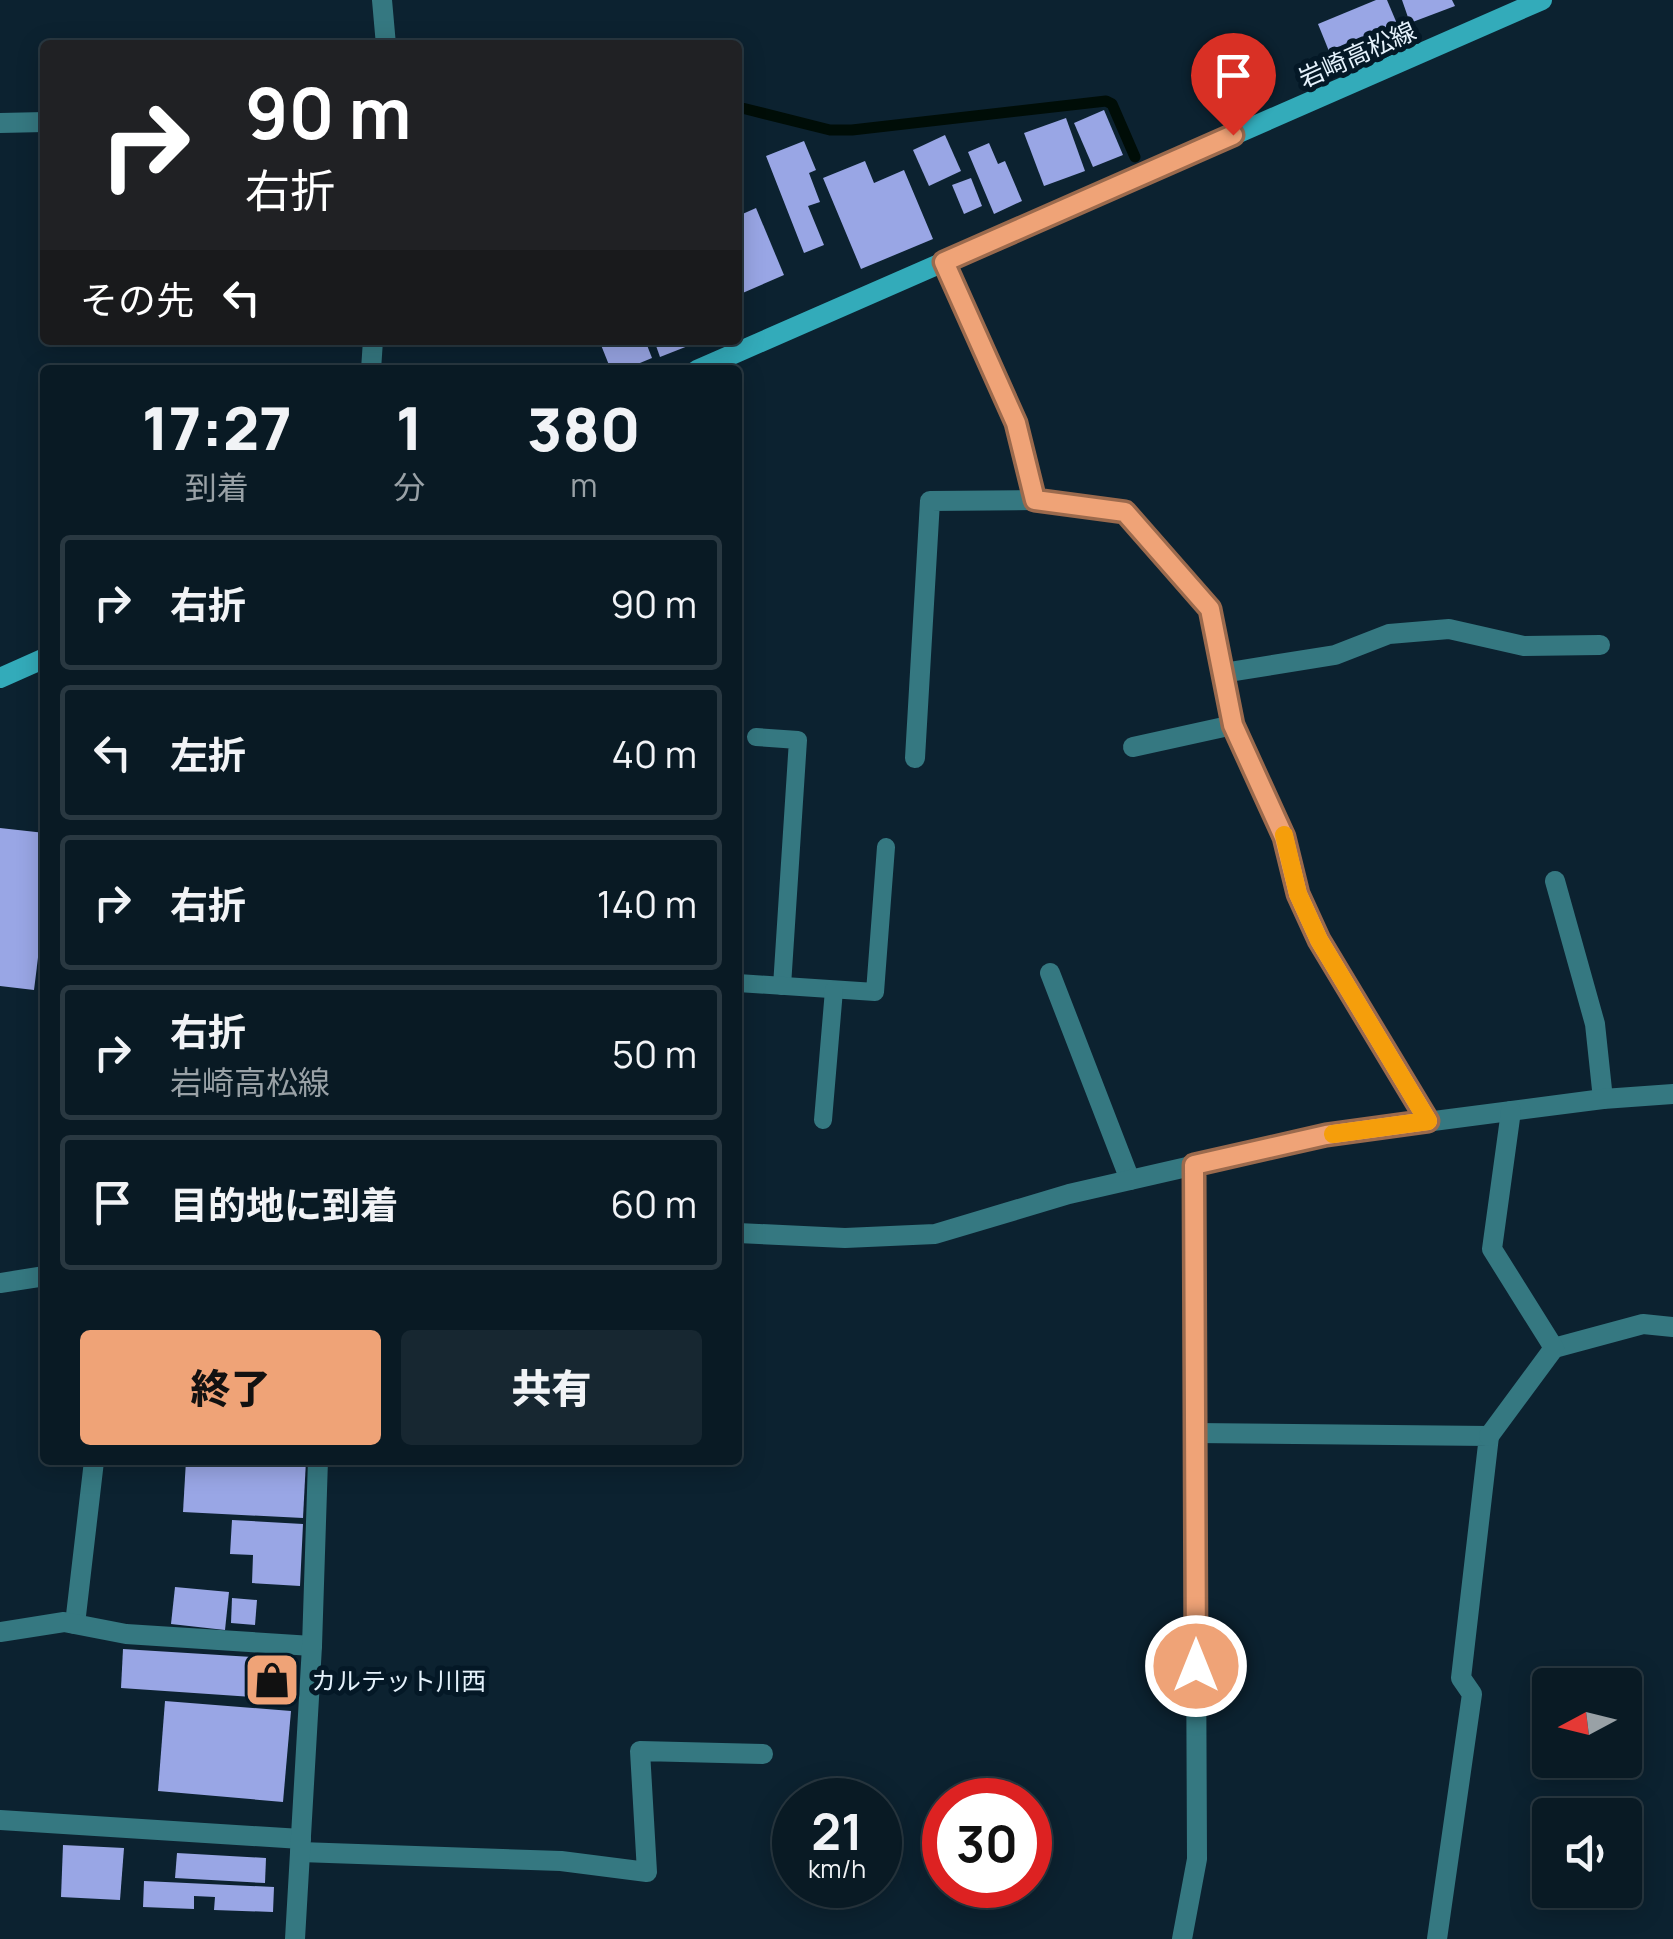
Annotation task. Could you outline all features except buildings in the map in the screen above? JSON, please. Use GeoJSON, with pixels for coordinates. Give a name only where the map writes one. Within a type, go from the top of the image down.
{"type":"FeatureCollection","features":[{"type":"Feature","properties":{"kind":"main road","name":"岩崎高松線"},"geometry":{"type":"LineString","coordinates":[[708,365],[1542,0]]}},
{"type":"Feature","properties":{"kind":"main road"},"geometry":{"type":"LineString","coordinates":[[0,678],[40,660]]}},
{"type":"Feature","properties":{"kind":"street"},"geometry":{"type":"LineString","coordinates":[[382,0],[386,40]]}},
{"type":"Feature","properties":{"kind":"street"},"geometry":{"type":"LineString","coordinates":[[0,122],[40,122]]}},
{"type":"Feature","properties":{"kind":"street"},"geometry":{"type":"LineString","coordinates":[[944,262],[1016,423],[1035,500]]}},
{"type":"Feature","properties":{"kind":"street"},"geometry":{"type":"LineString","coordinates":[[916,758],[930,501],[1035,500],[1125,512],[1210,609],[1233,725],[1284,837],[1298,894],[1319,940],[1428,1121]]}},
{"type":"Feature","properties":{"kind":"street"},"geometry":{"type":"LineString","coordinates":[[1223,673],[1334,655],[1389,634],[1449,629],[1524,646],[1600,645]]}},
{"type":"Feature","properties":{"kind":"street"},"geometry":{"type":"LineString","coordinates":[[1132,746],[1233,725]]}},
{"type":"Feature","properties":{"kind":"street"},"geometry":{"type":"LineString","coordinates":[[1555,881],[1595,1024],[1604,1099]]}},
{"type":"Feature","properties":{"kind":"street"},"geometry":{"type":"LineString","coordinates":[[1050,972],[1130,1180]]}},
{"type":"Feature","properties":{"kind":"street"},"geometry":{"type":"LineString","coordinates":[[742,1232],[845,1238],[936,1234],[1069,1194],[1326,1135],[1604,1099],[1673,1094]]}},
{"type":"Feature","properties":{"kind":"street"},"geometry":{"type":"LineString","coordinates":[[1511,1110],[1492,1249],[1554,1348]]}},
{"type":"Feature","properties":{"kind":"street"},"geometry":{"type":"LineString","coordinates":[[1182,1939],[1197,1860],[1194,1165]]}},
{"type":"Feature","properties":{"kind":"street"},"geometry":{"type":"LineString","coordinates":[[0,1283],[40,1277]]}},
{"type":"Feature","properties":{"kind":"street"},"geometry":{"type":"LineString","coordinates":[[1437,1939],[1472,1694],[1461,1678],[1489,1436],[1554,1348],[1643,1324],[1673,1327]]}},
{"type":"Feature","properties":{"kind":"street"},"geometry":{"type":"LineString","coordinates":[[1195,1433],[1489,1436]]}},
{"type":"Feature","properties":{"kind":"street"},"geometry":{"type":"LineString","coordinates":[[75,1624],[94,1465]]}},
{"type":"Feature","properties":{"kind":"street"},"geometry":{"type":"LineString","coordinates":[[295,1939],[318,1465]]}},
{"type":"Feature","properties":{"kind":"street"},"geometry":{"type":"LineString","coordinates":[[0,1632],[64,1622],[126,1634],[312,1646]]}},
{"type":"Feature","properties":{"kind":"street"},"geometry":{"type":"LineString","coordinates":[[0,1820],[300,1845],[560,1861],[646,1872],[640,1751],[763,1754]]}},
{"type":"Feature","properties":{"kind":"lane"},"geometry":{"type":"LineString","coordinates":[[756,737],[798,740],[782,986]]}},
{"type":"Feature","properties":{"kind":"lane"},"geometry":{"type":"LineString","coordinates":[[742,983],[875,992],[886,846]]}},
{"type":"Feature","properties":{"kind":"lane"},"geometry":{"type":"LineString","coordinates":[[823,1120],[834,990]]}},
{"type":"Feature","properties":{"kind":"waterway"},"geometry":{"type":"LineString","coordinates":[[742,108],[830,130],[852,130],[1106,101],[1112,104],[1135,157]]}},
{"type":"Feature","properties":{"kind":"slow traffic"},"geometry":{"type":"LineString","coordinates":[[1284,835],[1298,894],[1319,940],[1428,1121],[1333,1134]]}},
{"type":"Feature","properties":{"kind":"place","name":"カルテット川西"},"geometry":{"type":"Point","coordinates":[272,1680]}},
{"type":"Feature","properties":{"kind":"route"},"geometry":{"type":"LineString","coordinates":[[1196,1666],[1194,1165],[1326,1135],[1428,1121],[1319,940],[1298,894],[1284,837],[1233,725],[1210,609],[1125,512],[1035,500],[1016,423],[944,262],[1233,135]]}}]}
